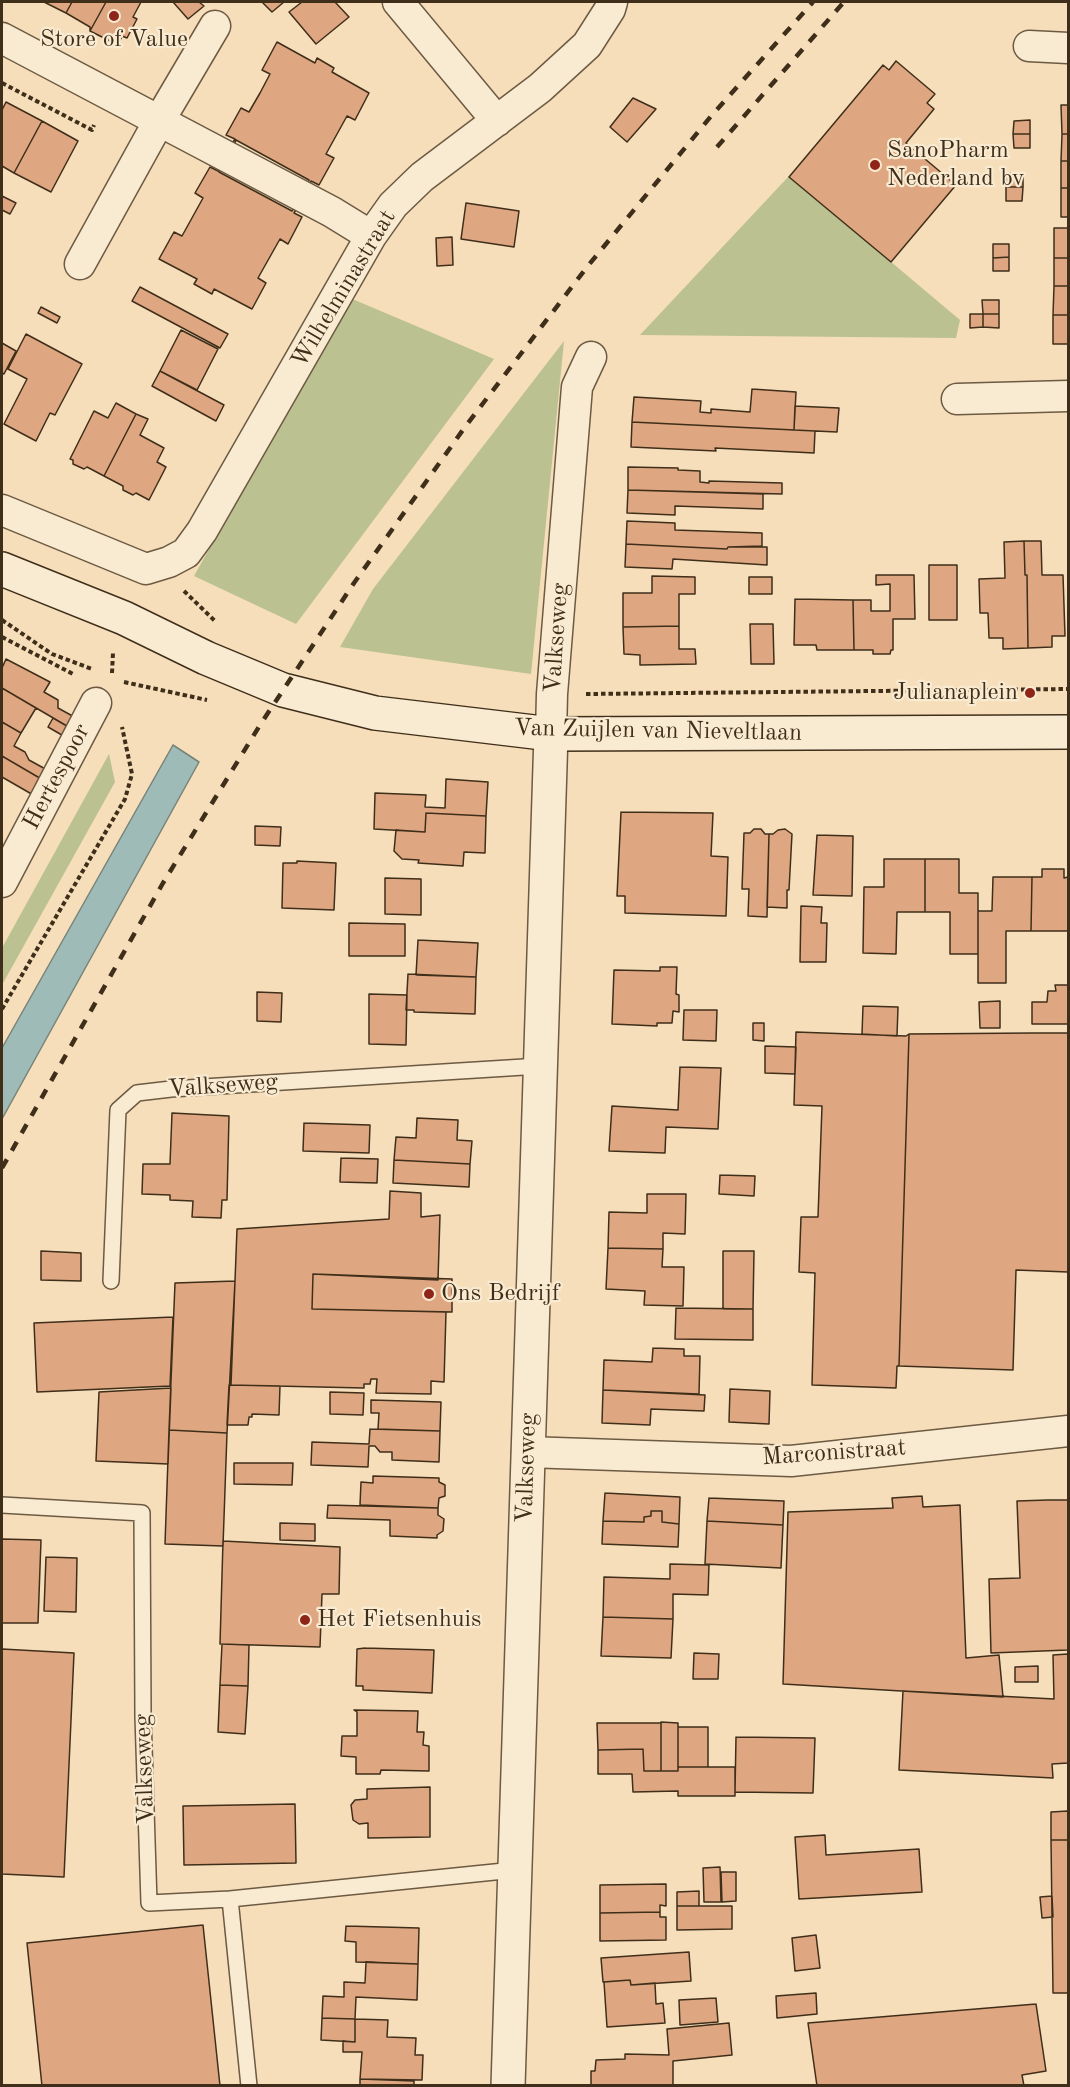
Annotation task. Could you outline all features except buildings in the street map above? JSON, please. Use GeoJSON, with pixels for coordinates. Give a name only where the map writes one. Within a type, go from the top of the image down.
{"type":"FeatureCollection","features":[{"type":"Feature","properties":{"kind":"street"},"geometry":{"type":"LineString","coordinates":[[398,2],[497,121]]}},
{"type":"Feature","properties":{"kind":"street","name":"Wilhelminastraat"},"geometry":{"type":"LineString","coordinates":[[169,562],[186,553],[202,531],[371,236],[393,205],[422,177],[540,88],[586,45],[610,9],[612,2]]}},
{"type":"Feature","properties":{"kind":"street"},"geometry":{"type":"LineString","coordinates":[[80,264],[159,121],[215,26]]}},
{"type":"Feature","properties":{"kind":"street"},"geometry":{"type":"LineString","coordinates":[[2,38],[332,212],[371,236]]}},
{"type":"Feature","properties":{"kind":"street"},"geometry":{"type":"LineString","coordinates":[[1029,46],[1068,48]]}},
{"type":"Feature","properties":{"kind":"street","name":"Valkseweg"},"geometry":{"type":"LineString","coordinates":[[508,2085],[552,694],[577,387],[591,357]]}},
{"type":"Feature","properties":{"kind":"street"},"geometry":{"type":"LineString","coordinates":[[957,399],[1068,396]]}},
{"type":"Feature","properties":{"kind":"street"},"geometry":{"type":"LineString","coordinates":[[2,510],[146,569],[169,562]]}},
{"type":"Feature","properties":{"kind":"street","name":"Van Zuijlen van Nieveltlaan"},"geometry":{"type":"LineString","coordinates":[[2,569],[124,618],[206,658],[283,690],[375,713],[551,734],[1068,732]]}},
{"type":"Feature","properties":{"kind":"street","name":"Hertespoor"},"geometry":{"type":"LineString","coordinates":[[2,882],[96,704]]}},
{"type":"Feature","properties":{"kind":"street","name":"Marconistraat"},"geometry":{"type":"LineString","coordinates":[[527,1452],[791,1461],[1068,1431]]}},
{"type":"Feature","properties":{"kind":"lane","name":"Valkseweg"},"geometry":{"type":"LineString","coordinates":[[111,1281],[118,1110],[137,1093],[540,1066]]}},
{"type":"Feature","properties":{"kind":"lane","name":"Valkseweg"},"geometry":{"type":"LineString","coordinates":[[3,1505],[141,1513],[143,1716],[149,1903],[230,1899],[514,1870]]}},
{"type":"Feature","properties":{"kind":"lane"},"geometry":{"type":"LineString","coordinates":[[230,1899],[249,2085]]}},
{"type":"Feature","properties":{"kind":"path"},"geometry":{"type":"LineString","coordinates":[[169,562],[183,589],[222,627]]}},
{"type":"Feature","properties":{"kind":"path"},"geometry":{"type":"LineString","coordinates":[[2,620],[52,654],[93,669]]}},
{"type":"Feature","properties":{"kind":"path"},"geometry":{"type":"LineString","coordinates":[[2,637],[75,675]]}},
{"type":"Feature","properties":{"kind":"path","name":"Van Zuijlen van Nieveltlaan"},"geometry":{"type":"LineString","coordinates":[[552,694],[1068,688]]}},
{"type":"Feature","properties":{"kind":"path"},"geometry":{"type":"LineString","coordinates":[[2,1009],[125,799],[132,774],[121,723]]}},
{"type":"Feature","properties":{"kind":"green space"},"geometry":{"type":"Polygon","coordinates":[[[789,176],[960,320],[956,338],[640,335],[789,176]]]}},
{"type":"Feature","properties":{"kind":"green space"},"geometry":{"type":"Polygon","coordinates":[[[350,298],[494,359],[296,624],[194,576],[350,298]]]}},
{"type":"Feature","properties":{"kind":"green space"},"geometry":{"type":"Polygon","coordinates":[[[564,341],[531,674],[340,647],[373,589],[564,341]]]}},
{"type":"Feature","properties":{"kind":"green space"},"geometry":{"type":"Polygon","coordinates":[[[109,754],[115,782],[2,985],[2,948],[109,754]]]}},
{"type":"Feature","properties":{"kind":"water"},"geometry":{"type":"Polygon","coordinates":[[[173,745],[199,762],[2,1119],[2,1048],[173,745]]]}},
{"type":"Feature","properties":{"kind":"railway"},"geometry":{"type":"LineString","coordinates":[[2,1168],[163,883],[260,725],[354,583],[465,427],[587,267],[712,115],[813,2]]}},
{"type":"Feature","properties":{"kind":"railway"},"geometry":{"type":"LineString","coordinates":[[717,147],[844,2]]}},
{"type":"Feature","properties":{"kind":"place","name":"Store of Value"},"geometry":{"type":"Point","coordinates":[114,16]}},
{"type":"Feature","properties":{"kind":"place","name":"SanoPharm Nederland bv"},"geometry":{"type":"Point","coordinates":[875,165]}},
{"type":"Feature","properties":{"kind":"place","name":"Julianaplein"},"geometry":{"type":"Point","coordinates":[1030,693]}},
{"type":"Feature","properties":{"kind":"place","name":"Ons Bedrijf"},"geometry":{"type":"Point","coordinates":[429,1294]}},
{"type":"Feature","properties":{"kind":"place","name":"Het Fietsenhuis"},"geometry":{"type":"Point","coordinates":[305,1620]}}]}
